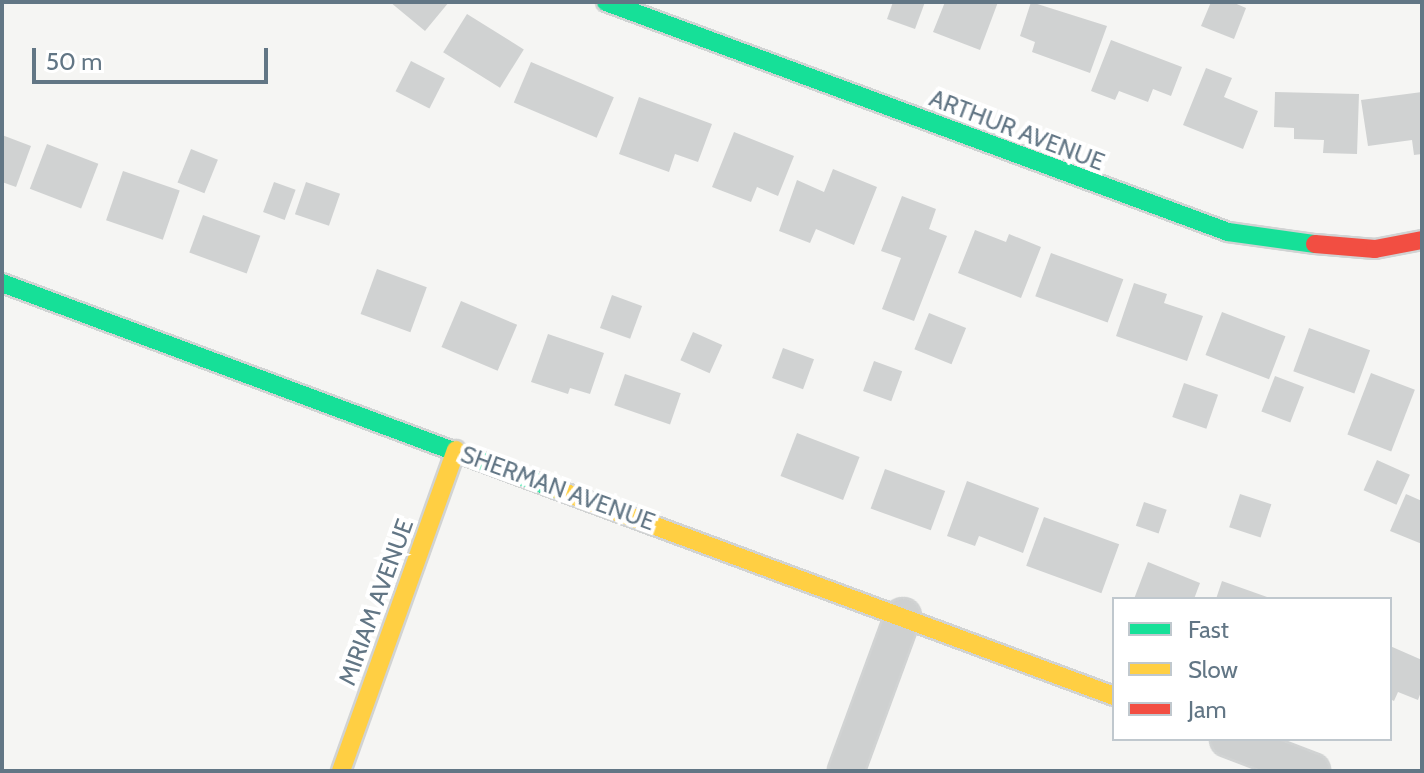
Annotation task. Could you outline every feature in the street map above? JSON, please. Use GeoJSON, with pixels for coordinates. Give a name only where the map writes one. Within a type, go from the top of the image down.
{"type":"FeatureCollection","features":[{"type":"Feature","properties":{"kind":"street","name":"ARTHUR AVENUE"},"geometry":{"type":"LineString","coordinates":[[606,2],[1228,232],[1277,241],[1375,249],[1422,240]]}},
{"type":"Feature","properties":{"kind":"street","name":"SHERMAN AVENUE"},"geometry":{"type":"LineString","coordinates":[[5,294],[456,450],[1112,695]]}},
{"type":"Feature","properties":{"kind":"street","name":"MIRIAM AVENUE"},"geometry":{"type":"LineString","coordinates":[[341,771],[456,450]]}},
{"type":"Feature","properties":{"kind":"street"},"geometry":{"type":"LineString","coordinates":[[846,771],[903,616]]}},
{"type":"Feature","properties":{"kind":"street"},"geometry":{"type":"LineString","coordinates":[[1233,741],[1312,771]]}},
{"type":"Feature","properties":{"kind":"building"},"geometry":{"type":"Polygon","coordinates":[[[390,2],[449,2],[425,31],[390,2]]]}},
{"type":"Feature","properties":{"kind":"building"},"geometry":{"type":"Polygon","coordinates":[[[893,2],[925,2],[915,29],[887,19],[893,2]]]}},
{"type":"Feature","properties":{"kind":"building"},"geometry":{"type":"Polygon","coordinates":[[[945,2],[998,2],[980,50],[933,32],[945,2]]]}},
{"type":"Feature","properties":{"kind":"building"},"geometry":{"type":"Polygon","coordinates":[[[1031,2],[1107,26],[1090,73],[1032,52],[1035,42],[1020,36],[1031,2]]]}},
{"type":"Feature","properties":{"kind":"building"},"geometry":{"type":"Polygon","coordinates":[[[1211,2],[1232,2],[1246,8],[1234,39],[1201,26],[1211,2]]]}},
{"type":"Feature","properties":{"kind":"building"},"geometry":{"type":"Polygon","coordinates":[[[467,14],[524,50],[500,88],[443,52],[467,14]]]}},
{"type":"Feature","properties":{"kind":"building"},"geometry":{"type":"Polygon","coordinates":[[[1111,40],[1182,67],[1171,96],[1153,89],[1148,102],[1119,91],[1115,100],[1091,91],[1111,40]]]}},
{"type":"Feature","properties":{"kind":"building"},"geometry":{"type":"Polygon","coordinates":[[[411,61],[445,78],[429,109],[396,91],[411,61]]]}},
{"type":"Feature","properties":{"kind":"building"},"geometry":{"type":"Polygon","coordinates":[[[531,62],[614,97],[597,138],[514,103],[531,62]]]}},
{"type":"Feature","properties":{"kind":"building"},"geometry":{"type":"Polygon","coordinates":[[[1206,68],[1232,78],[1224,97],[1258,111],[1243,149],[1183,125],[1206,68]]]}},
{"type":"Feature","properties":{"kind":"building"},"geometry":{"type":"Polygon","coordinates":[[[1275,92],[1359,94],[1357,154],[1323,153],[1324,140],[1294,139],[1294,128],[1274,127],[1275,92]]]}},
{"type":"Feature","properties":{"kind":"building"},"geometry":{"type":"Polygon","coordinates":[[[1422,92],[1422,154],[1414,155],[1412,140],[1368,146],[1361,100],[1422,92]]]}},
{"type":"Feature","properties":{"kind":"building"},"geometry":{"type":"Polygon","coordinates":[[[639,97],[712,124],[698,162],[675,154],[669,172],[619,154],[639,97]]]}},
{"type":"Feature","properties":{"kind":"building"},"geometry":{"type":"Polygon","coordinates":[[[734,132],[794,156],[778,196],[757,187],[751,202],[712,187],[734,132]]]}},
{"type":"Feature","properties":{"kind":"building"},"geometry":{"type":"Polygon","coordinates":[[[2,135],[31,146],[16,187],[2,182],[2,135]]]}},
{"type":"Feature","properties":{"kind":"building"},"geometry":{"type":"Polygon","coordinates":[[[47,144],[98,164],[81,209],[30,189],[47,144]]]}},
{"type":"Feature","properties":{"kind":"building"},"geometry":{"type":"Polygon","coordinates":[[[191,149],[218,160],[204,193],[178,182],[191,149]]]}},
{"type":"Feature","properties":{"kind":"building"},"geometry":{"type":"Polygon","coordinates":[[[833,169],[877,187],[854,245],[816,229],[810,243],[779,231],[797,180],[824,192],[833,169]]]}},
{"type":"Feature","properties":{"kind":"building"},"geometry":{"type":"Polygon","coordinates":[[[123,171],[180,191],[163,240],[106,220],[123,171]]]}},
{"type":"Feature","properties":{"kind":"building"},"geometry":{"type":"Polygon","coordinates":[[[274,182],[296,190],[285,220],[263,212],[274,182]]]}},
{"type":"Feature","properties":{"kind":"building"},"geometry":{"type":"Polygon","coordinates":[[[306,182],[340,194],[329,226],[295,214],[306,182]]]}},
{"type":"Feature","properties":{"kind":"building"},"geometry":{"type":"Polygon","coordinates":[[[902,196],[936,209],[929,229],[947,236],[914,321],[882,309],[901,258],[881,251],[902,196]]]}},
{"type":"Feature","properties":{"kind":"building"},"geometry":{"type":"Polygon","coordinates":[[[203,215],[260,236],[247,273],[189,253],[203,215]]]}},
{"type":"Feature","properties":{"kind":"building"},"geometry":{"type":"Polygon","coordinates":[[[975,230],[1006,242],[1009,234],[1041,247],[1021,298],[958,273],[975,230]]]}},
{"type":"Feature","properties":{"kind":"building"},"geometry":{"type":"Polygon","coordinates":[[[1051,253],[1123,279],[1108,323],[1035,296],[1051,253]]]}},
{"type":"Feature","properties":{"kind":"building"},"geometry":{"type":"Polygon","coordinates":[[[377,269],[427,287],[410,332],[361,314],[377,269]]]}},
{"type":"Feature","properties":{"kind":"building"},"geometry":{"type":"Polygon","coordinates":[[[1134,283],[1167,294],[1164,303],[1203,316],[1187,361],[1116,336],[1134,283]]]}},
{"type":"Feature","properties":{"kind":"building"},"geometry":{"type":"Polygon","coordinates":[[[612,295],[642,306],[630,339],[600,328],[612,295]]]}},
{"type":"Feature","properties":{"kind":"building"},"geometry":{"type":"Polygon","coordinates":[[[461,301],[517,325],[498,371],[441,347],[461,301]]]}},
{"type":"Feature","properties":{"kind":"building"},"geometry":{"type":"Polygon","coordinates":[[[1222,312],[1285,336],[1269,379],[1206,355],[1222,312]]]}},
{"type":"Feature","properties":{"kind":"building"},"geometry":{"type":"Polygon","coordinates":[[[929,313],[966,328],[951,364],[914,349],[929,313]]]}},
{"type":"Feature","properties":{"kind":"building"},"geometry":{"type":"Polygon","coordinates":[[[1309,328],[1370,350],[1354,393],[1293,371],[1309,328]]]}},
{"type":"Feature","properties":{"kind":"building"},"geometry":{"type":"Polygon","coordinates":[[[693,332],[722,345],[710,373],[680,360],[693,332]]]}},
{"type":"Feature","properties":{"kind":"building"},"geometry":{"type":"Polygon","coordinates":[[[548,334],[604,353],[590,394],[570,388],[568,394],[531,382],[548,334]]]}},
{"type":"Feature","properties":{"kind":"building"},"geometry":{"type":"Polygon","coordinates":[[[783,348],[814,359],[803,389],[772,378],[783,348]]]}},
{"type":"Feature","properties":{"kind":"building"},"geometry":{"type":"Polygon","coordinates":[[[874,361],[902,371],[891,401],[863,391],[874,361]]]}},
{"type":"Feature","properties":{"kind":"building"},"geometry":{"type":"Polygon","coordinates":[[[1371,373],[1415,390],[1391,451],[1347,435],[1371,373]]]}},
{"type":"Feature","properties":{"kind":"building"},"geometry":{"type":"Polygon","coordinates":[[[625,374],[681,393],[670,424],[614,405],[625,374]]]}},
{"type":"Feature","properties":{"kind":"building"},"geometry":{"type":"Polygon","coordinates":[[[1275,376],[1304,387],[1290,423],[1261,411],[1275,376]]]}},
{"type":"Feature","properties":{"kind":"building"},"geometry":{"type":"Polygon","coordinates":[[[1184,383],[1218,395],[1206,429],[1172,417],[1184,383]]]}},
{"type":"Feature","properties":{"kind":"building"},"geometry":{"type":"Polygon","coordinates":[[[797,433],[860,457],[843,500],[781,476],[797,433]]]}},
{"type":"Feature","properties":{"kind":"building"},"geometry":{"type":"Polygon","coordinates":[[[1377,460],[1410,475],[1396,505],[1364,490],[1377,460]]]}},
{"type":"Feature","properties":{"kind":"building"},"geometry":{"type":"Polygon","coordinates":[[[885,469],[945,491],[931,530],[871,508],[885,469]]]}},
{"type":"Feature","properties":{"kind":"building"},"geometry":{"type":"Polygon","coordinates":[[[967,481],[1039,508],[1023,553],[979,536],[975,546],[947,536],[967,481]]]}},
{"type":"Feature","properties":{"kind":"building"},"geometry":{"type":"Polygon","coordinates":[[[1240,494],[1271,504],[1261,537],[1229,527],[1240,494]]]}},
{"type":"Feature","properties":{"kind":"building"},"geometry":{"type":"Polygon","coordinates":[[[1406,494],[1422,501],[1422,544],[1390,531],[1406,494]]]}},
{"type":"Feature","properties":{"kind":"building"},"geometry":{"type":"Polygon","coordinates":[[[1144,502],[1167,510],[1159,533],[1136,526],[1144,502]]]}},
{"type":"Feature","properties":{"kind":"building"},"geometry":{"type":"Polygon","coordinates":[[[1044,517],[1119,544],[1101,593],[1026,566],[1044,517]]]}},
{"type":"Feature","properties":{"kind":"building"},"geometry":{"type":"Polygon","coordinates":[[[1148,562],[1200,583],[1195,597],[1135,597],[1148,562]]]}},
{"type":"Feature","properties":{"kind":"building"},"geometry":{"type":"Polygon","coordinates":[[[1222,581],[1267,597],[1217,597],[1222,581]]]}},
{"type":"Feature","properties":{"kind":"building"},"geometry":{"type":"Polygon","coordinates":[[[1392,647],[1422,660],[1422,689],[1418,700],[1398,692],[1394,701],[1392,647]]]}},
{"type":"Feature","properties":{"kind":"traffic: fast"},"geometry":{"type":"LineString","coordinates":[[606,2],[1228,232],[1315,244]]}},
{"type":"Feature","properties":{"kind":"traffic: fast"},"geometry":{"type":"LineString","coordinates":[[2,283],[558,490]]}},
{"type":"Feature","properties":{"kind":"traffic: slow"},"geometry":{"type":"LineString","coordinates":[[341,771],[456,450]]}},
{"type":"Feature","properties":{"kind":"traffic: slow"},"geometry":{"type":"LineString","coordinates":[[558,490],[1112,695]]}},
{"type":"Feature","properties":{"kind":"traffic: jam"},"geometry":{"type":"LineString","coordinates":[[1315,244],[1375,249],[1422,240]]}}]}
